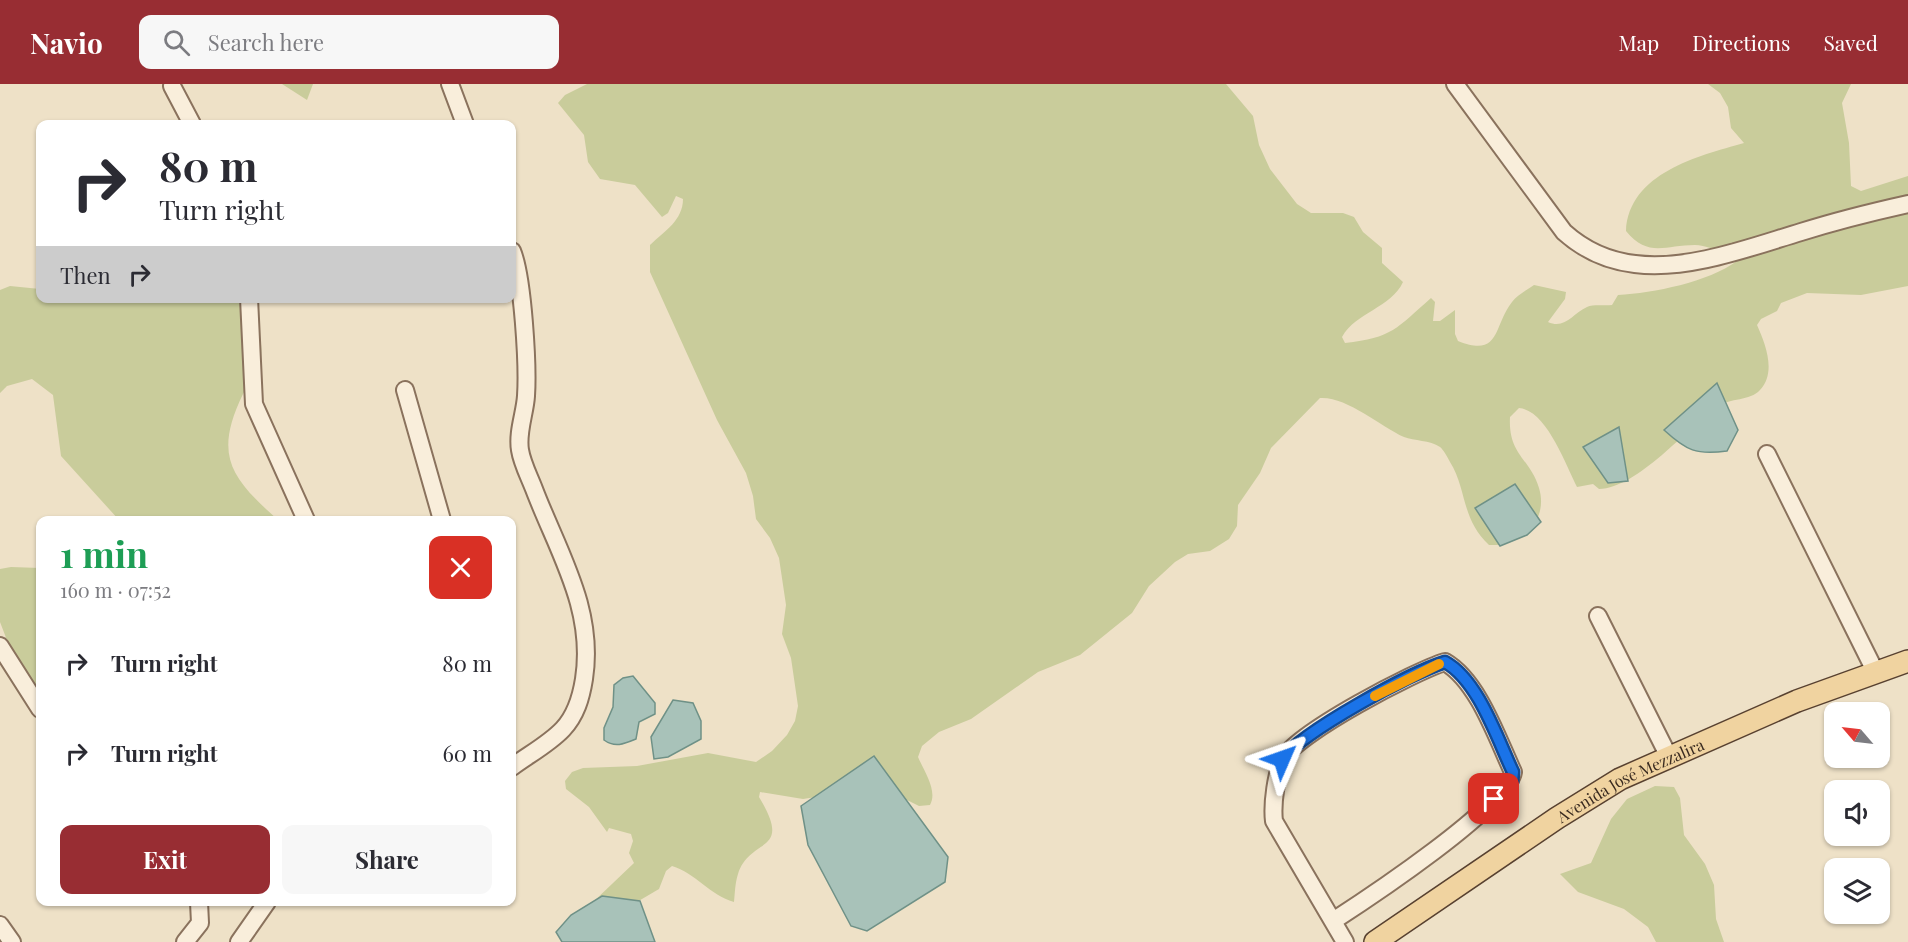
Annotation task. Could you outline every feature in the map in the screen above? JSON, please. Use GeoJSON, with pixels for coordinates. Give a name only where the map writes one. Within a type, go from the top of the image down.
{"type":"FeatureCollection","features":[{"type":"Feature","properties":{"kind":"main road","name":"Avenida José Mezzalira"},"geometry":{"type":"LineString","coordinates":[[1376,942],[1557,818],[1620,779],[1797,701],[1908,661]]}},
{"type":"Feature","properties":{"kind":"street"},"geometry":{"type":"LineString","coordinates":[[450,84],[464,120]]}},
{"type":"Feature","properties":{"kind":"street"},"geometry":{"type":"LineString","coordinates":[[1455,84],[1564,232],[1587,250],[1610,258],[1634,264],[1660,265],[1722,255],[1862,214],[1908,204]]}},
{"type":"Feature","properties":{"kind":"street"},"geometry":{"type":"LineString","coordinates":[[172,86],[190,120]]}},
{"type":"Feature","properties":{"kind":"street"},"geometry":{"type":"LineString","coordinates":[[516,273],[526,369],[526,397],[519,449],[571,580],[585,621],[587,641],[581,695],[574,714],[563,730],[516,764]]}},
{"type":"Feature","properties":{"kind":"street"},"geometry":{"type":"LineString","coordinates":[[249,303],[254,404],[304,516]]}},
{"type":"Feature","properties":{"kind":"street"},"geometry":{"type":"LineString","coordinates":[[405,390],[441,516]]}},
{"type":"Feature","properties":{"kind":"street"},"geometry":{"type":"LineString","coordinates":[[1767,454],[1876,673]]}},
{"type":"Feature","properties":{"kind":"street"},"geometry":{"type":"LineString","coordinates":[[1598,616],[1669,757]]}},
{"type":"Feature","properties":{"kind":"street"},"geometry":{"type":"LineString","coordinates":[[0,646],[36,703]]}},
{"type":"Feature","properties":{"kind":"street"},"geometry":{"type":"LineString","coordinates":[[1333,921],[1397,880],[1470,821],[1512,782],[1513,772],[1471,686],[1459,670],[1445,662],[1430,666],[1349,711],[1292,746],[1282,759],[1273,807],[1274,821],[1345,942]]}},
{"type":"Feature","properties":{"kind":"street"},"geometry":{"type":"LineString","coordinates":[[185,942],[200,923],[199,906]]}},
{"type":"Feature","properties":{"kind":"street"},"geometry":{"type":"LineString","coordinates":[[239,942],[264,906]]}},
{"type":"Feature","properties":{"kind":"street"},"geometry":{"type":"LineString","coordinates":[[0,925],[12,942]]}},
{"type":"Feature","properties":{"kind":"green space"},"geometry":{"type":"Polygon","coordinates":[[[282,84],[313,84],[307,100],[282,84]]]}},
{"type":"Feature","properties":{"kind":"green space"},"geometry":{"type":"Polygon","coordinates":[[[587,84],[1226,84],[1253,116],[1259,145],[1270,169],[1297,204],[1311,213],[1343,213],[1354,217],[1363,232],[1382,248],[1382,263],[1403,282],[1390,298],[1348,329],[1342,337],[1345,343],[1373,338],[1393,330],[1431,298],[1435,302],[1433,321],[1440,321],[1455,310],[1455,334],[1458,341],[1482,345],[1494,337],[1514,299],[1534,285],[1566,292],[1565,299],[1548,322],[1559,324],[1590,306],[1612,305],[1618,295],[1648,292],[1680,285],[1711,275],[1737,261],[1738,251],[1731,242],[1730,251],[1727,253],[1699,245],[1658,248],[1642,245],[1626,231],[1630,211],[1639,195],[1653,181],[1687,161],[1744,143],[1731,128],[1728,107],[1720,93],[1708,84],[1851,84],[1842,103],[1849,143],[1851,186],[1861,191],[1908,176],[1908,286],[1861,295],[1807,293],[1781,303],[1777,311],[1761,319],[1757,325],[1766,349],[1769,366],[1765,383],[1760,390],[1751,396],[1718,406],[1646,468],[1614,486],[1599,489],[1593,484],[1577,487],[1554,439],[1546,428],[1529,411],[1519,408],[1510,417],[1512,440],[1535,478],[1541,500],[1540,511],[1530,530],[1512,542],[1489,545],[1480,535],[1473,525],[1455,472],[1440,447],[1404,437],[1352,407],[1341,402],[1320,398],[1271,448],[1260,473],[1238,505],[1237,526],[1229,539],[1210,551],[1188,554],[1175,562],[1149,586],[1132,613],[1080,655],[1038,672],[971,719],[939,732],[922,746],[918,757],[931,787],[930,805],[919,806],[881,787],[803,799],[760,792],[759,797],[769,815],[772,828],[771,837],[744,862],[737,877],[734,902],[725,899],[672,866],[666,871],[659,889],[625,909],[591,904],[634,863],[629,853],[633,841],[631,834],[609,828],[607,832],[589,807],[566,789],[565,781],[572,772],[583,768],[637,766],[708,753],[756,762],[772,751],[787,735],[795,721],[798,706],[791,658],[782,634],[786,605],[779,558],[770,538],[756,519],[753,496],[746,473],[717,420],[650,272],[650,245],[677,219],[683,199],[676,196],[668,213],[662,217],[635,185],[600,179],[588,162],[584,135],[558,103],[565,95],[587,84]]]}},
{"type":"Feature","properties":{"kind":"green space"},"geometry":{"type":"Polygon","coordinates":[[[10,286],[36,289],[36,303],[252,303],[250,307],[260,337],[261,356],[234,415],[228,450],[238,478],[274,516],[115,516],[61,456],[53,395],[32,379],[7,386],[0,393],[0,290],[10,286]]]}},
{"type":"Feature","properties":{"kind":"green space"},"geometry":{"type":"Polygon","coordinates":[[[36,568],[36,697],[20,674],[0,622],[0,569],[36,568]]]}},
{"type":"Feature","properties":{"kind":"green space"},"geometry":{"type":"Polygon","coordinates":[[[1655,786],[1674,787],[1680,798],[1684,835],[1705,864],[1714,885],[1716,919],[1724,942],[1656,942],[1648,927],[1624,909],[1578,892],[1560,874],[1591,863],[1611,819],[1627,799],[1655,786]]]}},
{"type":"Feature","properties":{"kind":"water"},"geometry":{"type":"Polygon","coordinates":[[[1717,383],[1738,430],[1727,451],[1692,450],[1679,443],[1664,430],[1717,383]]]}},
{"type":"Feature","properties":{"kind":"water"},"geometry":{"type":"Polygon","coordinates":[[[1619,427],[1628,481],[1608,483],[1583,447],[1619,427]]]}},
{"type":"Feature","properties":{"kind":"water"},"geometry":{"type":"Polygon","coordinates":[[[1515,484],[1541,522],[1527,535],[1500,546],[1475,508],[1515,484]]]}},
{"type":"Feature","properties":{"kind":"water"},"geometry":{"type":"Polygon","coordinates":[[[633,676],[655,703],[655,714],[639,722],[636,739],[624,744],[612,744],[604,740],[604,728],[613,707],[614,685],[623,678],[633,676]]]}},
{"type":"Feature","properties":{"kind":"water"},"geometry":{"type":"Polygon","coordinates":[[[673,700],[693,703],[701,721],[701,739],[668,757],[654,759],[651,737],[673,700]]]}},
{"type":"Feature","properties":{"kind":"water"},"geometry":{"type":"Polygon","coordinates":[[[874,756],[948,857],[945,882],[867,931],[851,926],[808,845],[801,806],[874,756]]]}},
{"type":"Feature","properties":{"kind":"water"},"geometry":{"type":"Polygon","coordinates":[[[602,896],[640,901],[655,942],[562,942],[556,932],[571,915],[602,896]]]}},
{"type":"Feature","properties":{"kind":"slow traffic"},"geometry":{"type":"LineString","coordinates":[[1375,696],[1430,666],[1439,664]]}},
{"type":"Feature","properties":{"kind":"route"},"geometry":{"type":"LineString","coordinates":[[1282,759],[1292,746],[1349,711],[1430,666],[1445,662],[1459,670],[1471,686],[1513,772],[1512,782],[1494,799]]}}]}
